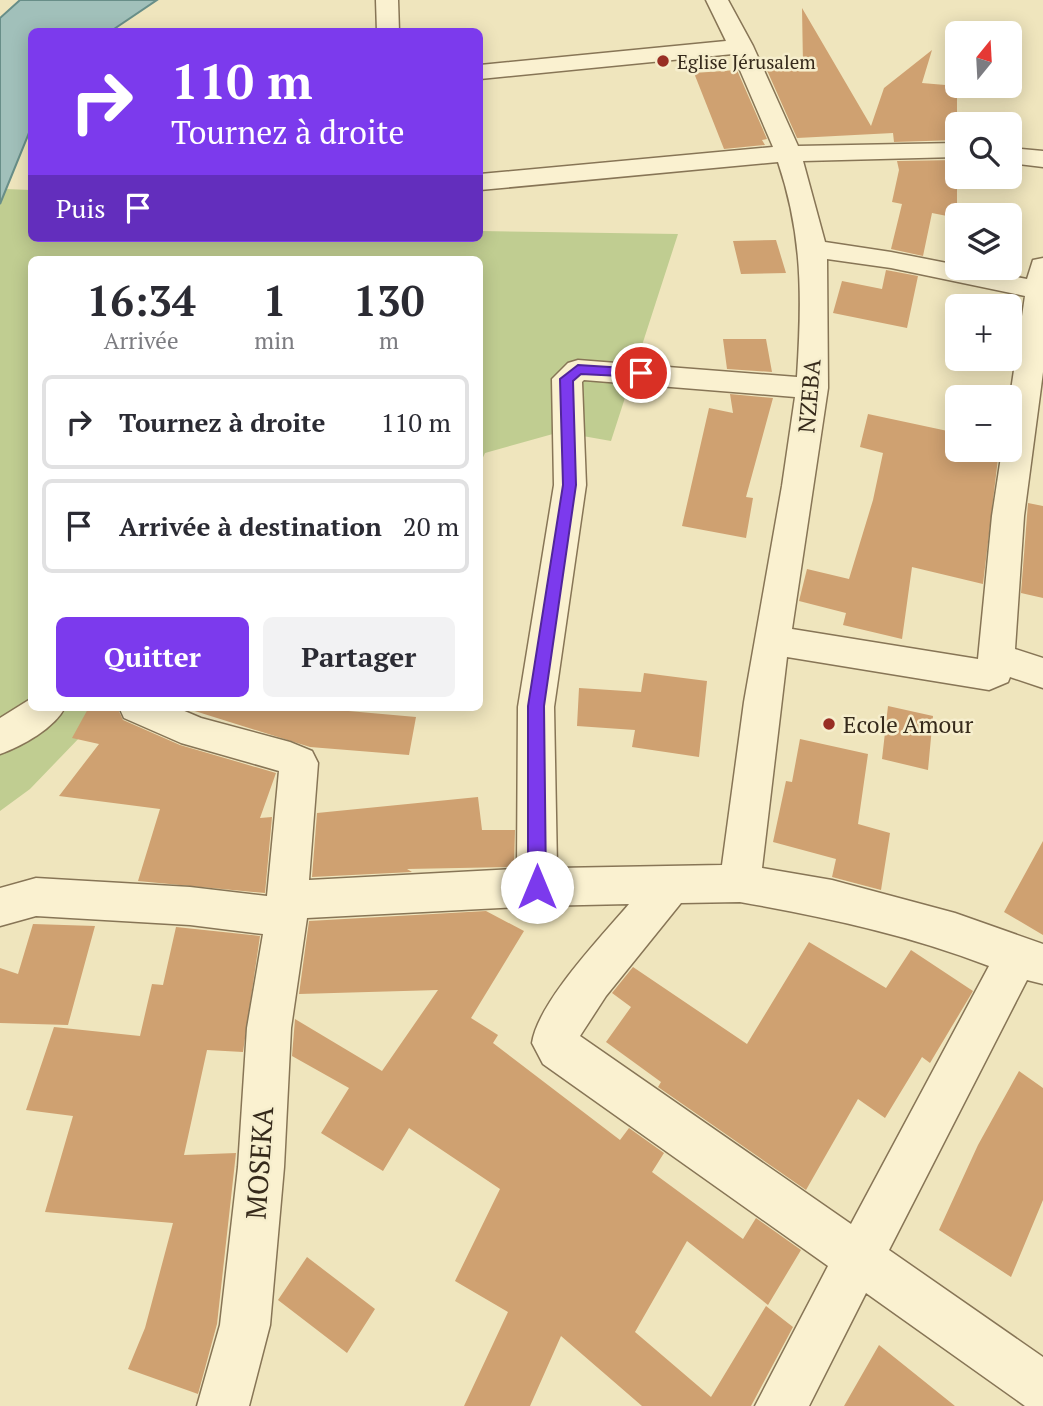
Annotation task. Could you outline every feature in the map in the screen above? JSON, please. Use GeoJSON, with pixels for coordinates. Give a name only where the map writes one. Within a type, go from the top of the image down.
{"type":"FeatureCollection","features":[{"type":"Feature","properties":{"kind":"street"},"geometry":{"type":"LineString","coordinates":[[387,0],[388,28]]}},
{"type":"Feature","properties":{"kind":"street","name":"NZEBA"},"geometry":{"type":"LineString","coordinates":[[717,0],[742,46],[789,153],[804,203],[813,249],[813,388],[753,759],[740,883]]}},
{"type":"Feature","properties":{"kind":"street"},"geometry":{"type":"LineString","coordinates":[[483,72],[742,46]]}},
{"type":"Feature","properties":{"kind":"street"},"geometry":{"type":"LineString","coordinates":[[483,182],[789,153],[877,149],[945,150]]}},
{"type":"Feature","properties":{"kind":"street"},"geometry":{"type":"LineString","coordinates":[[1022,157],[1043,159]]}},
{"type":"Feature","properties":{"kind":"street"},"geometry":{"type":"LineString","coordinates":[[772,640],[989,676],[995,672],[1008,516],[1042,278],[915,265],[813,249]]}},
{"type":"Feature","properties":{"kind":"street"},"geometry":{"type":"LineString","coordinates":[[537,887],[536,706],[569,485],[566,379],[578,370],[813,388]]}},
{"type":"Feature","properties":{"kind":"street"},"geometry":{"type":"LineString","coordinates":[[996,658],[1043,673]]}},
{"type":"Feature","properties":{"kind":"street"},"geometry":{"type":"LineString","coordinates":[[0,738],[41,711]]}},
{"type":"Feature","properties":{"kind":"street","name":"MOSEKA"},"geometry":{"type":"LineString","coordinates":[[146,711],[194,732],[290,758],[299,763],[288,909],[268,1040],[261,1167],[245,1325],[223,1406]]}},
{"type":"Feature","properties":{"kind":"street"},"geometry":{"type":"LineString","coordinates":[[672,883],[591,981],[555,1035],[554,1043],[1043,1388]]}},
{"type":"Feature","properties":{"kind":"street"},"geometry":{"type":"LineString","coordinates":[[0,907],[36,897],[288,909],[537,887],[740,883],[832,899],[956,933],[1030,960],[860,1259],[781,1406]]}},
{"type":"Feature","properties":{"kind":"green space"},"geometry":{"type":"Polygon","coordinates":[[[6,189],[28,190],[28,242],[483,242],[483,231],[678,234],[611,441],[560,432],[485,453],[483,457],[483,256],[28,256],[28,711],[105,711],[30,789],[0,811],[0,204],[6,189]]]}},
{"type":"Feature","properties":{"kind":"water"},"geometry":{"type":"Polygon","coordinates":[[[20,0],[157,0],[115,28],[28,28],[28,135],[0,204],[0,18],[20,0]]]}},
{"type":"Feature","properties":{"kind":"building"},"geometry":{"type":"Polygon","coordinates":[[[802,8],[871,126],[884,88],[932,50],[922,83],[945,85],[945,98],[957,98],[957,112],[945,112],[945,140],[894,142],[893,133],[797,138],[766,68],[803,65],[802,8]]]}},
{"type":"Feature","properties":{"kind":"building"},"geometry":{"type":"Polygon","coordinates":[[[737,70],[767,139],[762,140],[765,145],[724,149],[694,73],[737,70]]]}},
{"type":"Feature","properties":{"kind":"building"},"geometry":{"type":"Polygon","coordinates":[[[945,160],[945,189],[957,189],[957,203],[945,203],[945,216],[932,213],[923,256],[891,249],[902,204],[892,202],[899,170],[897,161],[945,160]]]}},
{"type":"Feature","properties":{"kind":"building"},"geometry":{"type":"Polygon","coordinates":[[[776,240],[786,273],[741,274],[733,241],[776,240]]]}},
{"type":"Feature","properties":{"kind":"building"},"geometry":{"type":"Polygon","coordinates":[[[886,270],[918,276],[907,328],[833,313],[842,281],[882,289],[886,270]]]}},
{"type":"Feature","properties":{"kind":"building"},"geometry":{"type":"Polygon","coordinates":[[[723,339],[766,339],[772,372],[727,369],[723,339]]]}},
{"type":"Feature","properties":{"kind":"building"},"geometry":{"type":"Polygon","coordinates":[[[730,394],[773,398],[746,497],[753,498],[746,538],[682,526],[709,408],[733,413],[730,394]]]}},
{"type":"Feature","properties":{"kind":"building"},"geometry":{"type":"Polygon","coordinates":[[[868,414],[945,430],[945,462],[998,462],[983,584],[912,567],[902,639],[843,625],[846,613],[799,601],[807,569],[849,579],[873,500],[883,453],[860,447],[868,414]]]}},
{"type":"Feature","properties":{"kind":"building"},"geometry":{"type":"Polygon","coordinates":[[[1028,503],[1043,506],[1043,598],[1021,593],[1028,503]]]}},
{"type":"Feature","properties":{"kind":"building"},"geometry":{"type":"Polygon","coordinates":[[[644,673],[707,681],[699,757],[632,747],[635,730],[577,726],[579,688],[641,692],[644,673]]]}},
{"type":"Feature","properties":{"kind":"building"},"geometry":{"type":"Polygon","coordinates":[[[888,706],[933,716],[928,770],[882,759],[888,706]]]}},
{"type":"Feature","properties":{"kind":"building"},"geometry":{"type":"Polygon","coordinates":[[[87,711],[119,711],[123,720],[180,745],[276,773],[260,818],[272,817],[265,893],[138,881],[160,809],[59,796],[99,744],[72,738],[87,711]]]}},
{"type":"Feature","properties":{"kind":"building"},"geometry":{"type":"Polygon","coordinates":[[[195,711],[348,711],[416,717],[409,755],[310,747],[195,711]]]}},
{"type":"Feature","properties":{"kind":"building"},"geometry":{"type":"Polygon","coordinates":[[[800,739],[868,754],[858,824],[890,833],[881,890],[832,877],[836,859],[773,842],[786,781],[792,782],[800,739]]]}},
{"type":"Feature","properties":{"kind":"building"},"geometry":{"type":"Polygon","coordinates":[[[478,797],[482,830],[515,830],[514,867],[407,869],[412,872],[312,877],[317,813],[478,797]]]}},
{"type":"Feature","properties":{"kind":"building"},"geometry":{"type":"Polygon","coordinates":[[[1043,841],[1043,935],[1004,912],[1043,841]]]}},
{"type":"Feature","properties":{"kind":"building"},"geometry":{"type":"Polygon","coordinates":[[[486,911],[524,931],[471,1018],[498,1035],[493,1043],[620,1140],[629,1128],[664,1153],[652,1172],[743,1239],[756,1218],[801,1250],[768,1305],[687,1241],[635,1332],[711,1397],[766,1306],[793,1327],[751,1406],[642,1406],[561,1336],[530,1406],[464,1406],[508,1312],[455,1281],[500,1189],[409,1128],[383,1171],[321,1133],[349,1088],[292,1056],[295,1019],[382,1071],[438,990],[299,994],[309,921],[486,911]]]}},
{"type":"Feature","properties":{"kind":"building"},"geometry":{"type":"Polygon","coordinates":[[[33,924],[95,926],[68,1025],[0,1023],[0,968],[18,974],[33,924]]]}},
{"type":"Feature","properties":{"kind":"building"},"geometry":{"type":"Polygon","coordinates":[[[176,927],[260,936],[243,1052],[207,1050],[184,1155],[236,1153],[217,1324],[198,1394],[128,1369],[145,1328],[173,1223],[45,1212],[73,1116],[26,1110],[54,1027],[140,1036],[152,984],[163,985],[176,927]]]}},
{"type":"Feature","properties":{"kind":"building"},"geometry":{"type":"Polygon","coordinates":[[[809,942],[886,988],[911,950],[973,991],[930,1063],[922,1057],[885,1118],[858,1099],[806,1190],[658,1087],[661,1082],[606,1042],[631,1007],[612,993],[633,967],[747,1044],[809,942]]]}},
{"type":"Feature","properties":{"kind":"building"},"geometry":{"type":"Polygon","coordinates":[[[1019,1071],[1043,1088],[1043,1200],[1011,1277],[939,1230],[978,1145],[1019,1071]]]}},
{"type":"Feature","properties":{"kind":"building"},"geometry":{"type":"Polygon","coordinates":[[[307,1257],[375,1309],[347,1353],[278,1300],[307,1257]]]}},
{"type":"Feature","properties":{"kind":"building"},"geometry":{"type":"Polygon","coordinates":[[[879,1345],[955,1406],[844,1406],[879,1345]]]}},
{"type":"Feature","properties":{"kind":"place","name":"Eglise Jérusalem"},"geometry":{"type":"Point","coordinates":[663,61]}},
{"type":"Feature","properties":{"kind":"place","name":"Ecole Amour"},"geometry":{"type":"Point","coordinates":[829,724]}},
{"type":"Feature","properties":{"kind":"route"},"geometry":{"type":"LineString","coordinates":[[537,887],[536,706],[569,485],[566,379],[578,370],[641,373]]}}]}
